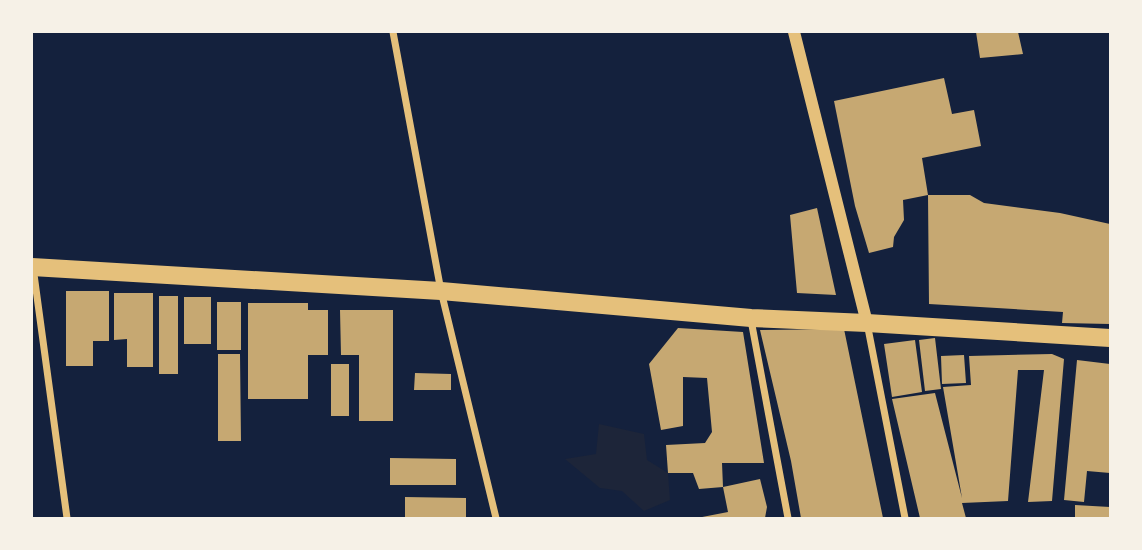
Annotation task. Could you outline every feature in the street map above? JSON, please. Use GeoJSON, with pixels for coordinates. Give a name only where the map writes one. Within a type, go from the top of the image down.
{"type":"FeatureCollection","features":[{"type":"Feature","properties":{"kind":"main road"},"geometry":{"type":"LineString","coordinates":[[32,265],[441,291],[751,318],[1111,338]]}},
{"type":"Feature","properties":{"kind":"street"},"geometry":{"type":"LineString","coordinates":[[393,32],[441,291],[496,519]]}},
{"type":"Feature","properties":{"kind":"street"},"geometry":{"type":"LineString","coordinates":[[794,32],[867,323],[905,519]]}},
{"type":"Feature","properties":{"kind":"street"},"geometry":{"type":"LineString","coordinates":[[32,265],[67,519]]}},
{"type":"Feature","properties":{"kind":"street"},"geometry":{"type":"LineString","coordinates":[[751,318],[788,519]]}},
{"type":"Feature","properties":{"kind":"shaded area"},"geometry":{"type":"Polygon","coordinates":[[[599,424],[644,434],[647,460],[668,473],[670,500],[644,511],[622,491],[600,488],[565,459],[596,454],[599,424]]]}},
{"type":"Feature","properties":{"kind":"building"},"geometry":{"type":"Polygon","coordinates":[[[976,32],[1018,32],[1023,54],[980,58],[976,32]]]}},
{"type":"Feature","properties":{"kind":"building"},"geometry":{"type":"Polygon","coordinates":[[[944,78],[952,114],[974,110],[981,146],[922,158],[928,195],[903,200],[904,220],[894,237],[893,247],[869,253],[855,206],[834,101],[944,78]]]}},
{"type":"Feature","properties":{"kind":"building"},"geometry":{"type":"Polygon","coordinates":[[[928,195],[970,195],[984,203],[1060,213],[1110,224],[1110,324],[1062,323],[1063,312],[929,304],[928,195]]]}},
{"type":"Feature","properties":{"kind":"building"},"geometry":{"type":"Polygon","coordinates":[[[817,208],[836,295],[797,293],[790,215],[817,208]]]}},
{"type":"Feature","properties":{"kind":"building"},"geometry":{"type":"Polygon","coordinates":[[[66,291],[109,291],[109,341],[93,341],[93,366],[66,366],[66,291]]]}},
{"type":"Feature","properties":{"kind":"building"},"geometry":{"type":"Polygon","coordinates":[[[114,293],[153,293],[153,367],[127,367],[127,339],[114,340],[114,293]]]}},
{"type":"Feature","properties":{"kind":"building"},"geometry":{"type":"Polygon","coordinates":[[[159,296],[178,296],[178,374],[159,374],[159,296]]]}},
{"type":"Feature","properties":{"kind":"building"},"geometry":{"type":"Polygon","coordinates":[[[184,297],[211,297],[211,344],[184,344],[184,297]]]}},
{"type":"Feature","properties":{"kind":"building"},"geometry":{"type":"Polygon","coordinates":[[[217,302],[241,302],[241,350],[217,350],[217,302]]]}},
{"type":"Feature","properties":{"kind":"building"},"geometry":{"type":"Polygon","coordinates":[[[248,303],[308,303],[308,310],[328,310],[328,355],[308,355],[308,399],[248,399],[248,303]]]}},
{"type":"Feature","properties":{"kind":"building"},"geometry":{"type":"Polygon","coordinates":[[[340,310],[393,310],[393,421],[359,421],[359,355],[341,355],[340,310]]]}},
{"type":"Feature","properties":{"kind":"building"},"geometry":{"type":"Polygon","coordinates":[[[678,328],[743,332],[764,463],[722,463],[723,487],[699,489],[693,473],[668,473],[666,445],[705,443],[712,432],[707,378],[683,377],[683,426],[661,430],[649,364],[678,328]]]}},
{"type":"Feature","properties":{"kind":"building"},"geometry":{"type":"Polygon","coordinates":[[[844,329],[883,518],[801,518],[791,461],[760,330],[844,329]]]}},
{"type":"Feature","properties":{"kind":"building"},"geometry":{"type":"Polygon","coordinates":[[[935,338],[941,389],[925,391],[919,340],[935,338]]]}},
{"type":"Feature","properties":{"kind":"building"},"geometry":{"type":"Polygon","coordinates":[[[915,340],[922,392],[892,397],[884,344],[915,340]]]}},
{"type":"Feature","properties":{"kind":"building"},"geometry":{"type":"Polygon","coordinates":[[[218,354],[240,354],[241,441],[218,441],[218,354]]]}},
{"type":"Feature","properties":{"kind":"building"},"geometry":{"type":"Polygon","coordinates":[[[1052,354],[1064,359],[1052,501],[1028,502],[1044,370],[1018,370],[1008,501],[962,503],[966,518],[920,518],[892,399],[935,393],[962,498],[943,387],[971,385],[969,356],[1052,354]]]}},
{"type":"Feature","properties":{"kind":"building"},"geometry":{"type":"Polygon","coordinates":[[[964,355],[966,383],[942,384],[941,356],[964,355]]]}},
{"type":"Feature","properties":{"kind":"building"},"geometry":{"type":"Polygon","coordinates":[[[1077,360],[1110,364],[1110,473],[1087,471],[1084,502],[1064,500],[1077,360]]]}},
{"type":"Feature","properties":{"kind":"building"},"geometry":{"type":"Polygon","coordinates":[[[331,364],[349,364],[349,416],[331,416],[331,364]]]}},
{"type":"Feature","properties":{"kind":"building"},"geometry":{"type":"Polygon","coordinates":[[[415,373],[451,374],[451,390],[414,390],[415,373]]]}},
{"type":"Feature","properties":{"kind":"building"},"geometry":{"type":"Polygon","coordinates":[[[390,458],[456,459],[456,485],[390,485],[390,458]]]}},
{"type":"Feature","properties":{"kind":"building"},"geometry":{"type":"Polygon","coordinates":[[[760,479],[767,507],[765,518],[697,518],[728,512],[723,487],[760,479]]]}},
{"type":"Feature","properties":{"kind":"building"},"geometry":{"type":"Polygon","coordinates":[[[405,497],[466,498],[466,518],[405,518],[405,497]]]}},
{"type":"Feature","properties":{"kind":"building"},"geometry":{"type":"Polygon","coordinates":[[[1075,505],[1110,507],[1110,518],[1075,518],[1075,505]]]}}]}
